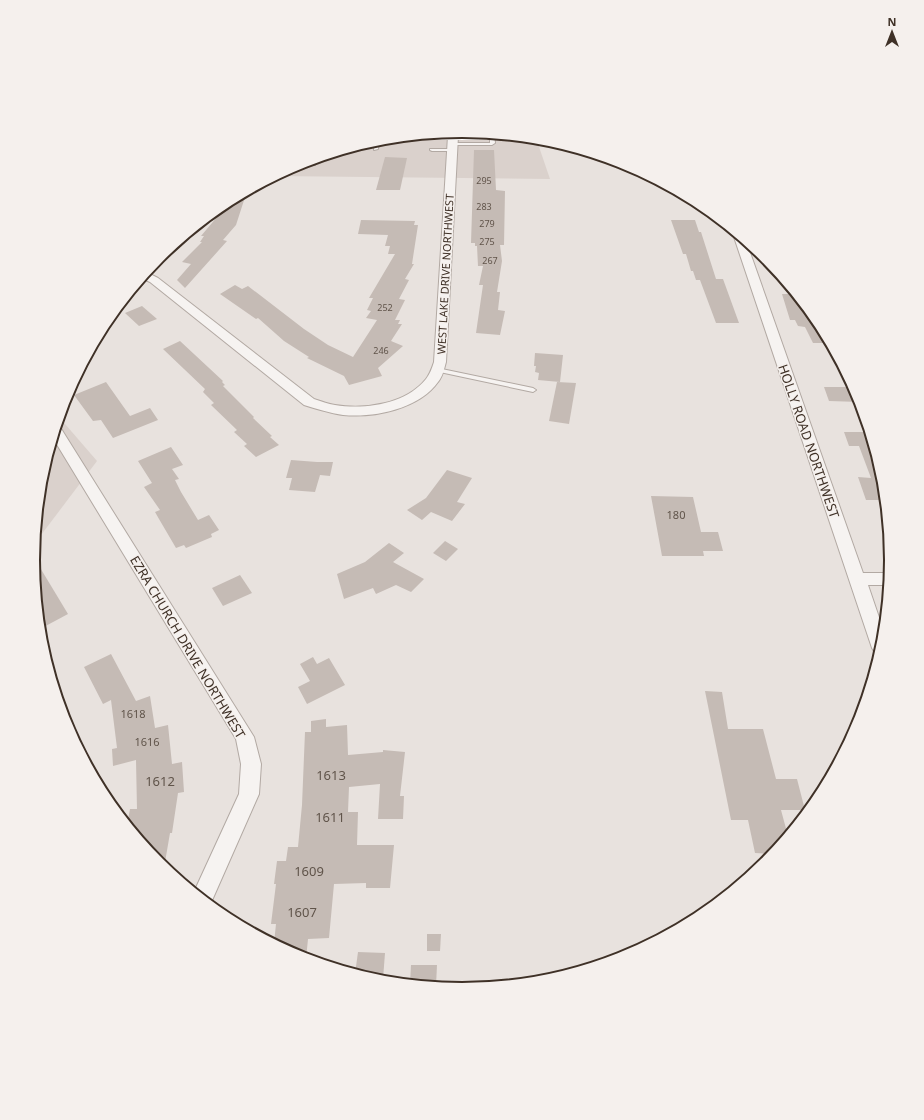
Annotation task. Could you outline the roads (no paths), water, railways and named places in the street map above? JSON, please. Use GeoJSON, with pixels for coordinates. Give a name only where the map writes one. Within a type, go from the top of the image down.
{"type":"FeatureCollection","features":[{"type":"Feature","properties":{"kind":"main road"},"geometry":{"type":"LineString","coordinates":[[436,139],[452,143],[475,138]]}},
{"type":"Feature","properties":{"kind":"street","name":"WEST LAKE DRIVE NORTHWEST"},"geometry":{"type":"LineString","coordinates":[[149,278],[154,280],[310,402],[334,409],[361,411],[389,407],[413,397],[433,380],[440,362],[452,143]]}},
{"type":"Feature","properties":{"kind":"street","name":"HOLLY ROAD NORTHWEST"},"geometry":{"type":"LineString","coordinates":[[742,245],[877,636]]}},
{"type":"Feature","properties":{"kind":"street","name":"EZRA CHURCH DRIVE NORTHWEST"},"geometry":{"type":"LineString","coordinates":[[59,436],[245,737],[252,764],[248,794],[204,894]]}},
{"type":"Feature","properties":{"kind":"street"},"geometry":{"type":"LineString","coordinates":[[857,579],[883,579]]}},
{"type":"Feature","properties":{"kind":"lane"},"geometry":{"type":"LineString","coordinates":[[432,150],[452,143]]}},
{"type":"Feature","properties":{"kind":"lane"},"geometry":{"type":"LineString","coordinates":[[437,370],[533,390]]}}]}
